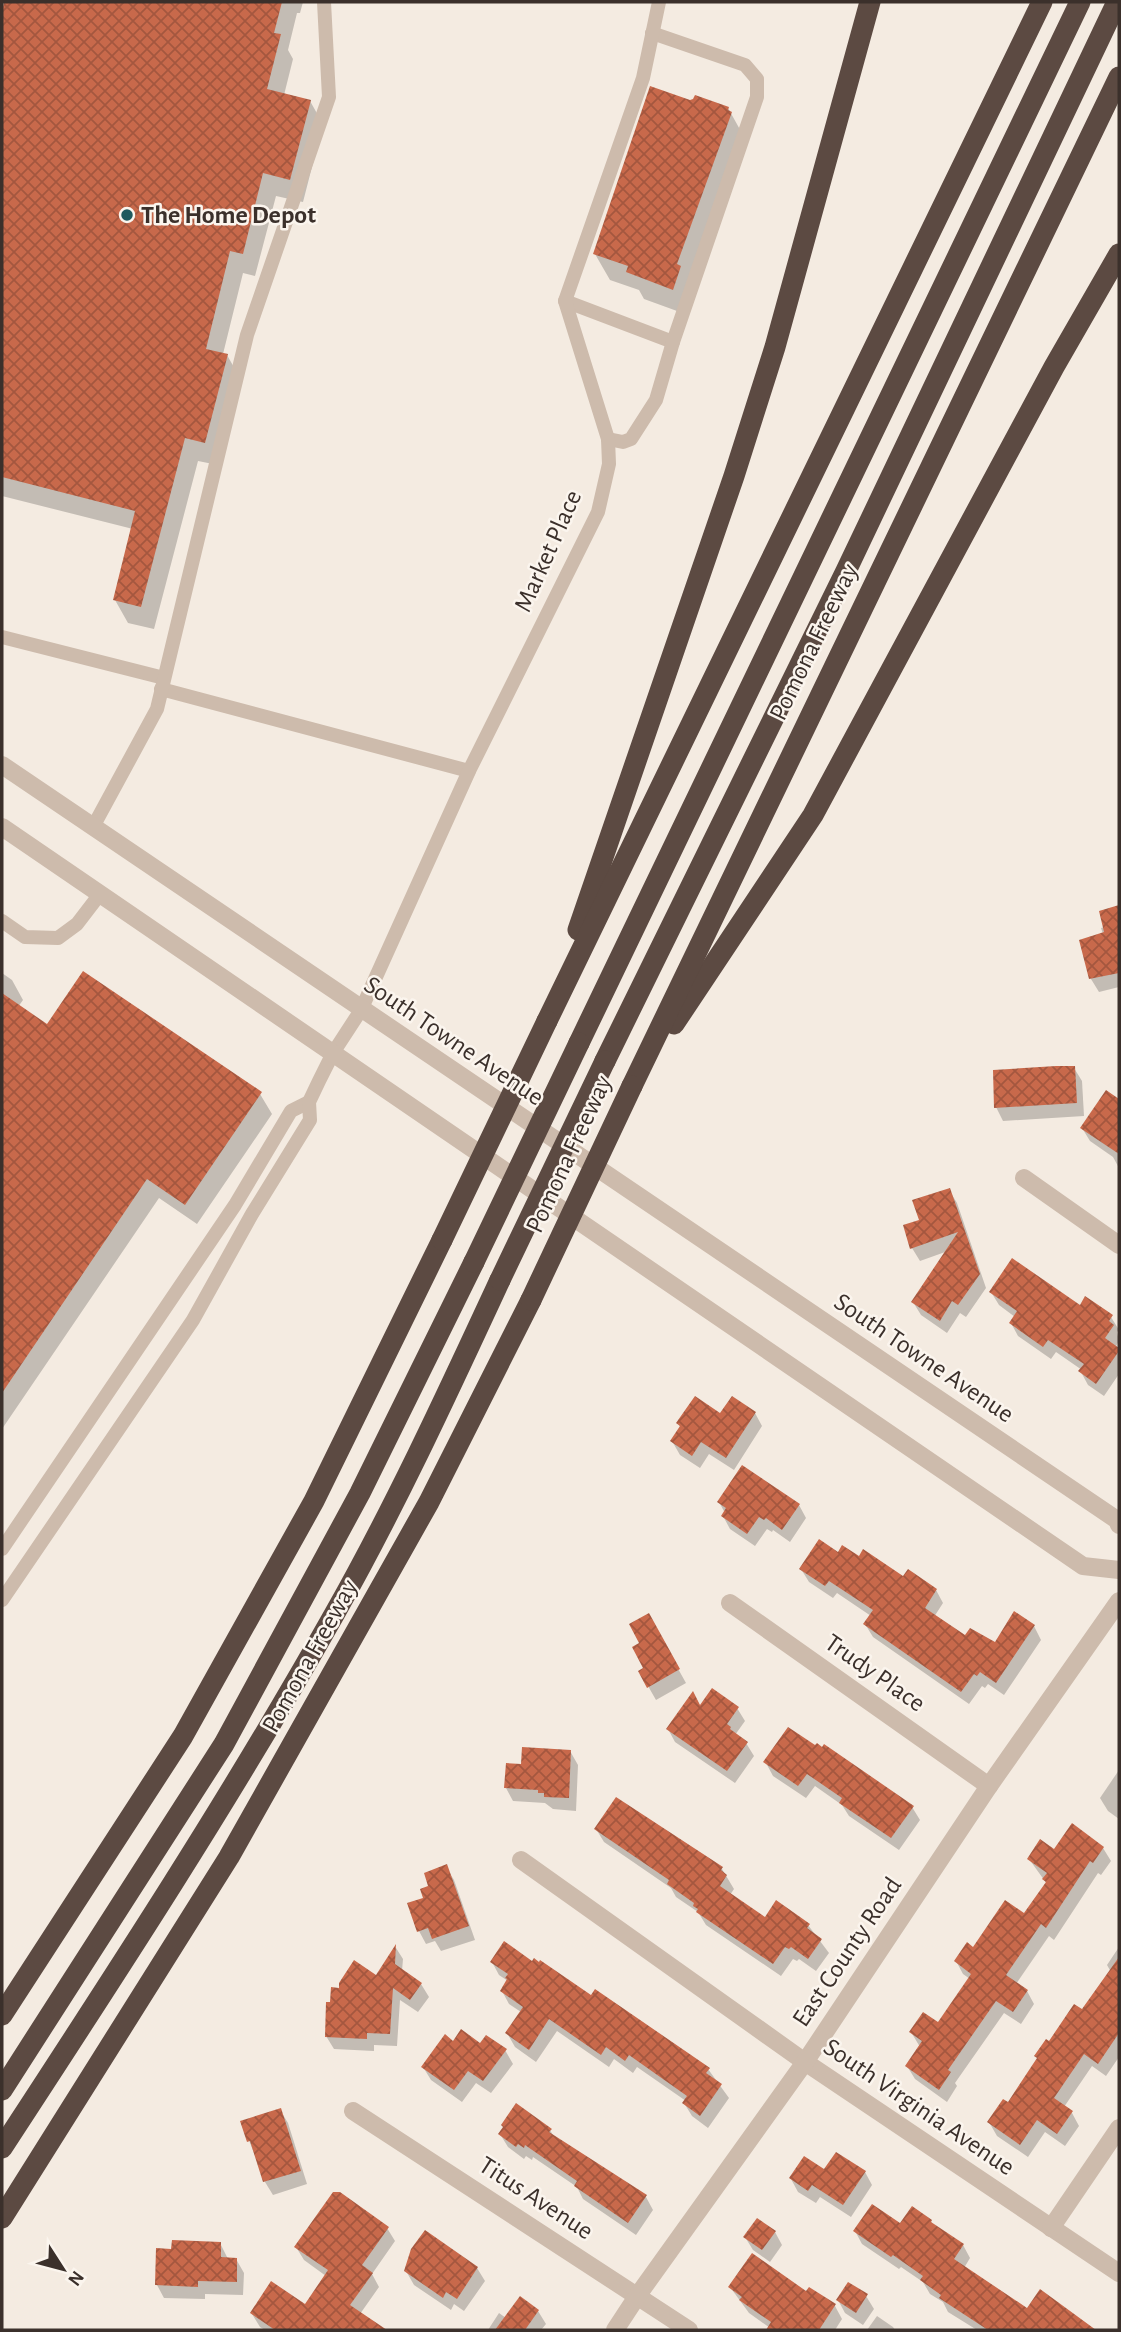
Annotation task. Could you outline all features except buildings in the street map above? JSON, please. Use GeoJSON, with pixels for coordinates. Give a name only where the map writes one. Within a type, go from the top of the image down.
{"type":"FeatureCollection","features":[{"type":"Feature","properties":{"kind":"highway"},"geometry":{"type":"LineString","coordinates":[[547,1021],[734,476],[775,347],[870,2]]}},
{"type":"Feature","properties":{"kind":"highway"},"geometry":{"type":"LineString","coordinates":[[2,2015],[183,1736],[314,1501],[1042,2]]}},
{"type":"Feature","properties":{"kind":"highway"},"geometry":{"type":"LineString","coordinates":[[2,2090],[223,1744],[360,1493],[474,1262],[1080,2]]}},
{"type":"Feature","properties":{"kind":"highway"},"geometry":{"type":"LineString","coordinates":[[2,2148],[210,1826],[337,1610],[412,1465],[605,1061],[846,570],[1116,2]]}},
{"type":"Feature","properties":{"kind":"highway","name":"Pomona Freeway"},"geometry":{"type":"LineString","coordinates":[[2,2218],[229,1857],[429,1502],[531,1300],[1119,77]]}},
{"type":"Feature","properties":{"kind":"highway"},"geometry":{"type":"LineString","coordinates":[[632,1086],[813,815],[1048,379],[1119,254]]}},
{"type":"Feature","properties":{"kind":"street","name":"South Towne Avenue"},"geometry":{"type":"LineString","coordinates":[[2,765],[1117,1520],[1119,1525]]}},
{"type":"Feature","properties":{"kind":"street"},"geometry":{"type":"LineString","coordinates":[[2,827],[1083,1566],[1119,1570]]}},
{"type":"Feature","properties":{"kind":"street"},"geometry":{"type":"LineString","coordinates":[[1024,1178],[1119,1245]]}},
{"type":"Feature","properties":{"kind":"street","name":"East County Road"},"geometry":{"type":"LineString","coordinates":[[615,2330],[805,2062],[989,1786],[1119,1601]]}},
{"type":"Feature","properties":{"kind":"street","name":"Trudy Place"},"geometry":{"type":"LineString","coordinates":[[730,1603],[989,1786]]}},
{"type":"Feature","properties":{"kind":"street","name":"South Virginia Avenue"},"geometry":{"type":"LineString","coordinates":[[521,1860],[805,2062],[1119,2273]]}},
{"type":"Feature","properties":{"kind":"street","name":"Titus Avenue"},"geometry":{"type":"LineString","coordinates":[[353,2111],[689,2330]]}},
{"type":"Feature","properties":{"kind":"street"},"geometry":{"type":"LineString","coordinates":[[1051,2228],[1119,2128]]}},
{"type":"Feature","properties":{"kind":"lane"},"geometry":{"type":"LineString","coordinates":[[93,827],[157,709],[247,335],[329,96],[324,2]]}},
{"type":"Feature","properties":{"kind":"lane"},"geometry":{"type":"LineString","coordinates":[[659,2],[643,78],[565,301],[673,342]]}},
{"type":"Feature","properties":{"kind":"lane"},"geometry":{"type":"LineString","coordinates":[[608,439],[623,442],[631,439],[656,400],[673,342],[757,97],[757,79],[746,65],[652,33]]}},
{"type":"Feature","properties":{"kind":"lane","name":"Market Place"},"geometry":{"type":"LineString","coordinates":[[309,1102],[333,1053],[361,1010],[469,771],[598,512],[609,464],[608,439],[565,301]]}},
{"type":"Feature","properties":{"kind":"lane"},"geometry":{"type":"LineString","coordinates":[[2,637],[469,771]]}},
{"type":"Feature","properties":{"kind":"lane"},"geometry":{"type":"LineString","coordinates":[[2,921],[25,937],[58,938],[77,924],[100,894]]}},
{"type":"Feature","properties":{"kind":"lane"},"geometry":{"type":"LineString","coordinates":[[2,1549],[235,1205],[291,1111],[309,1102],[310,1120],[252,1214],[193,1320],[2,1600]]}},
{"type":"Feature","properties":{"kind":"place","name":"The Home Depot"},"geometry":{"type":"Point","coordinates":[127,215]}}]}
